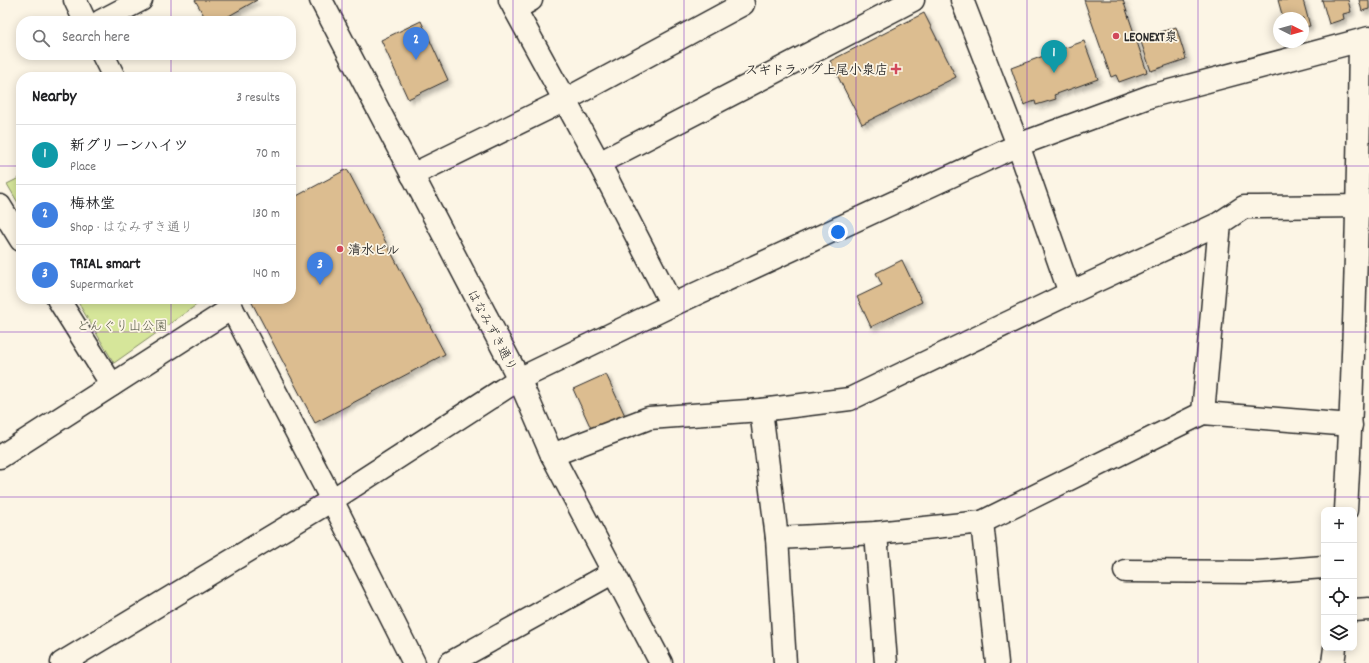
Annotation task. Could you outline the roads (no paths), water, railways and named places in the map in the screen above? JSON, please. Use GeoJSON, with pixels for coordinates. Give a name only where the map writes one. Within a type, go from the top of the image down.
{"type":"FeatureCollection","features":[{"type":"Feature","properties":{"kind":"street"},"geometry":{"type":"LineString","coordinates":[[75,0],[83,16]]}},
{"type":"Feature","properties":{"kind":"street"},"geometry":{"type":"LineString","coordinates":[[111,16],[141,0]]}},
{"type":"Feature","properties":{"kind":"street","name":"はなみずき通り"},"geometry":{"type":"LineString","coordinates":[[321,0],[518,379],[552,455],[661,663]]}},
{"type":"Feature","properties":{"kind":"street"},"geometry":{"type":"LineString","coordinates":[[412,175],[565,100],[743,4],[741,0]]}},
{"type":"Feature","properties":{"kind":"street"},"geometry":{"type":"LineString","coordinates":[[599,163],[913,0]]}},
{"type":"Feature","properties":{"kind":"street"},"geometry":{"type":"LineString","coordinates":[[962,0],[1018,145],[1070,293]]}},
{"type":"Feature","properties":{"kind":"street"},"geometry":{"type":"LineString","coordinates":[[519,3],[565,100],[672,305]]}},
{"type":"Feature","properties":{"kind":"street"},"geometry":{"type":"LineString","coordinates":[[62,663],[332,500],[518,379],[672,305],[1018,145],[1150,96],[1364,40],[1363,206],[1346,507]]}},
{"type":"Feature","properties":{"kind":"street"},"geometry":{"type":"LineString","coordinates":[[106,60],[112,72]]}},
{"type":"Feature","properties":{"kind":"street"},"geometry":{"type":"LineString","coordinates":[[0,206],[16,232]]}},
{"type":"Feature","properties":{"kind":"street"},"geometry":{"type":"LineString","coordinates":[[552,455],[649,418],[761,410],[850,399],[1070,293],[1220,224],[1244,207],[1363,206]]}},
{"type":"Feature","properties":{"kind":"street"},"geometry":{"type":"LineString","coordinates":[[1203,413],[1220,224]]}},
{"type":"Feature","properties":{"kind":"street"},"geometry":{"type":"LineString","coordinates":[[61,304],[112,385]]}},
{"type":"Feature","properties":{"kind":"street"},"geometry":{"type":"LineString","coordinates":[[0,457],[112,385],[229,304],[332,500],[414,663]]}},
{"type":"Feature","properties":{"kind":"street"},"geometry":{"type":"LineString","coordinates":[[761,410],[777,538],[785,663]]}},
{"type":"Feature","properties":{"kind":"street"},"geometry":{"type":"LineString","coordinates":[[777,538],[876,533],[982,522],[1203,413],[1351,425]]}},
{"type":"Feature","properties":{"kind":"street"},"geometry":{"type":"LineString","coordinates":[[982,522],[997,663]]}},
{"type":"Feature","properties":{"kind":"street"},"geometry":{"type":"LineString","coordinates":[[876,533],[886,663]]}},
{"type":"Feature","properties":{"kind":"street"},"geometry":{"type":"LineString","coordinates":[[1126,571],[1257,572],[1321,567]]}},
{"type":"Feature","properties":{"kind":"street"},"geometry":{"type":"LineString","coordinates":[[450,663],[614,572]]}},
{"type":"Feature","properties":{"kind":"street"},"geometry":{"type":"LineString","coordinates":[[1357,610],[1369,608]]}},
{"type":"Feature","properties":{"kind":"street"},"geometry":{"type":"LineString","coordinates":[[1333,663],[1335,651]]}},
{"type":"Feature","properties":{"kind":"place","name":"LEONEXT泉"},"geometry":{"type":"Point","coordinates":[1116,36]}},
{"type":"Feature","properties":{"kind":"place","name":"梅林堂"},"geometry":{"type":"Point","coordinates":[416,60]}},
{"type":"Feature","properties":{"kind":"place","name":"スギドラッグ上尾小泉店"},"geometry":{"type":"Point","coordinates":[896,69]}},
{"type":"Feature","properties":{"kind":"place","name":"新グリーンハイツ"},"geometry":{"type":"Point","coordinates":[1054,73]}},
{"type":"Feature","properties":{"kind":"place","name":"清水ビル"},"geometry":{"type":"Point","coordinates":[340,249]}},
{"type":"Feature","properties":{"kind":"place","name":"TRIAL smart"},"geometry":{"type":"Point","coordinates":[320,285]}},
{"type":"Feature","properties":{"kind":"park label","name":"どんぐり山公園"},"geometry":{"type":"Point","coordinates":[122,325]}}]}
